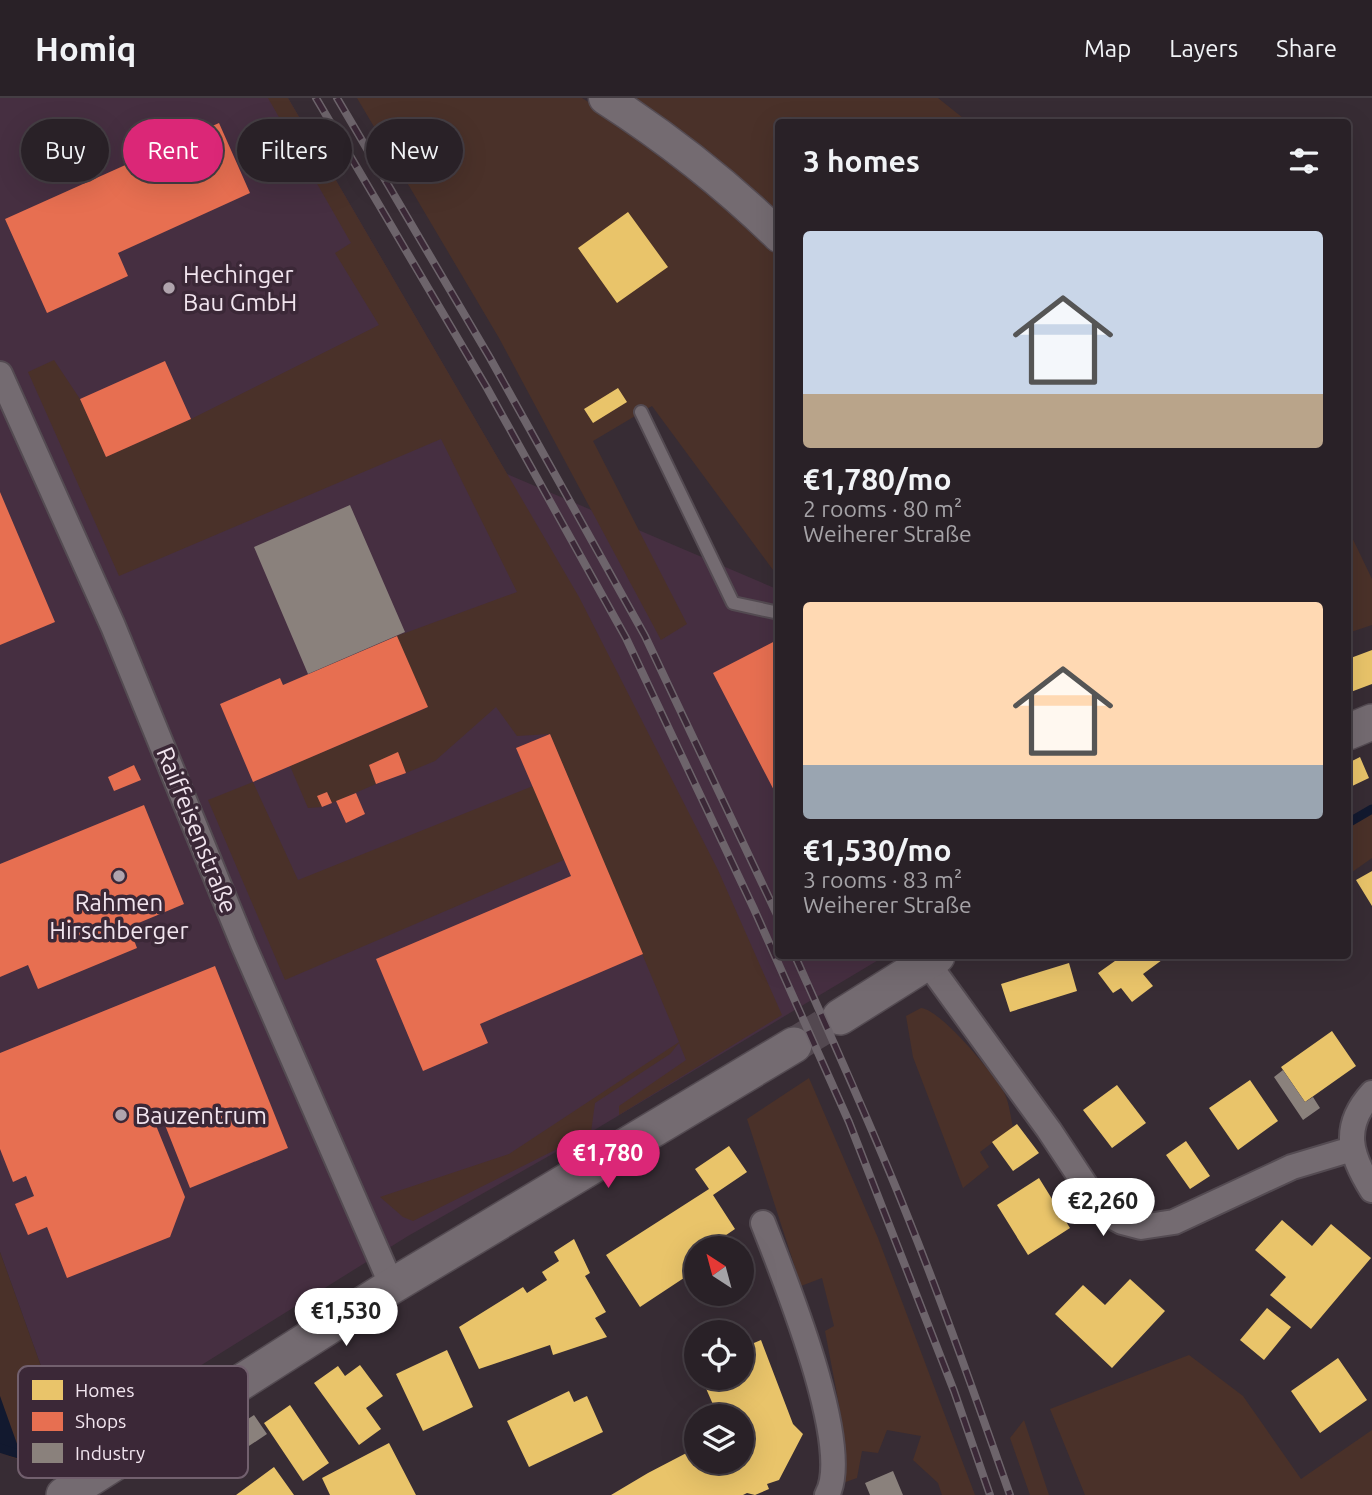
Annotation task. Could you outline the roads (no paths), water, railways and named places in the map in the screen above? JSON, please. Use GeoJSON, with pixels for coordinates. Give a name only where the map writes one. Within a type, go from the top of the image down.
{"type":"FeatureCollection","features":[{"type":"Feature","properties":{"kind":"main road"},"geometry":{"type":"LineString","coordinates":[[1351,731],[1372,722]]}},
{"type":"Feature","properties":{"kind":"main road"},"geometry":{"type":"LineString","coordinates":[[840,1017],[932,959]]}},
{"type":"Feature","properties":{"kind":"main road"},"geometry":{"type":"LineString","coordinates":[[248,1377],[392,1286],[794,1045]]}},
{"type":"Feature","properties":{"kind":"main road"},"geometry":{"type":"LineString","coordinates":[[70,1491],[90,1478]]}},
{"type":"Feature","properties":{"kind":"main road"},"geometry":{"type":"LineString","coordinates":[[111,1495],[121,1478]]}},
{"type":"Feature","properties":{"kind":"street"},"geometry":{"type":"LineString","coordinates":[[605,98],[645,124],[735,194],[775,232]]}},
{"type":"Feature","properties":{"kind":"street","name":"Raiffeisenstraße"},"geometry":{"type":"LineString","coordinates":[[0,374],[113,626],[243,944],[392,1286]]}},
{"type":"Feature","properties":{"kind":"street"},"geometry":{"type":"LineString","coordinates":[[932,959],[1098,1204],[1109,1215],[1122,1222],[1141,1227],[1174,1222],[1292,1167],[1352,1149]]}},
{"type":"Feature","properties":{"kind":"street"},"geometry":{"type":"LineString","coordinates":[[1372,1093],[1359,1108],[1354,1119],[1352,1149],[1372,1191]]}},
{"type":"Feature","properties":{"kind":"street"},"geometry":{"type":"LineString","coordinates":[[763,1223],[801,1324],[823,1399],[832,1472],[832,1484],[827,1495]]}},
{"type":"Feature","properties":{"kind":"lane"},"geometry":{"type":"LineString","coordinates":[[641,412],[733,603],[775,613]]}},
{"type":"Feature","properties":{"kind":"water"},"geometry":{"type":"Polygon","coordinates":[[[0,1396],[18,1447],[18,1457],[0,1452],[0,1396]]]}},
{"type":"Feature","properties":{"kind":"waterway"},"geometry":{"type":"LineString","coordinates":[[1351,821],[1372,809]]}},
{"type":"Feature","properties":{"kind":"waterway"},"geometry":{"type":"LineString","coordinates":[[0,1448],[18,1454]]}},
{"type":"Feature","properties":{"kind":"tunnel"},"geometry":{"type":"LineString","coordinates":[[794,1045],[840,1017]]}},
{"type":"Feature","properties":{"kind":"railway"},"geometry":{"type":"LineString","coordinates":[[316,98],[487,388],[626,638],[775,956]]}},
{"type":"Feature","properties":{"kind":"railway"},"geometry":{"type":"LineString","coordinates":[[337,98],[490,358],[645,636],[775,911]]}},
{"type":"Feature","properties":{"kind":"railway"},"geometry":{"type":"LineString","coordinates":[[776,959],[849,1122],[954,1391],[990,1495]]}},
{"type":"Feature","properties":{"kind":"railway"},"geometry":{"type":"LineString","coordinates":[[796,959],[907,1215],[1010,1495]]}},
{"type":"Feature","properties":{"kind":"place","name":"Hechinger Bau GmbH"},"geometry":{"type":"Point","coordinates":[169,288]}},
{"type":"Feature","properties":{"kind":"place","name":"Rahmen Hirschberger"},"geometry":{"type":"Point","coordinates":[119,876]}},
{"type":"Feature","properties":{"kind":"place","name":"Bauzentrum"},"geometry":{"type":"Point","coordinates":[121,1115]}}]}
